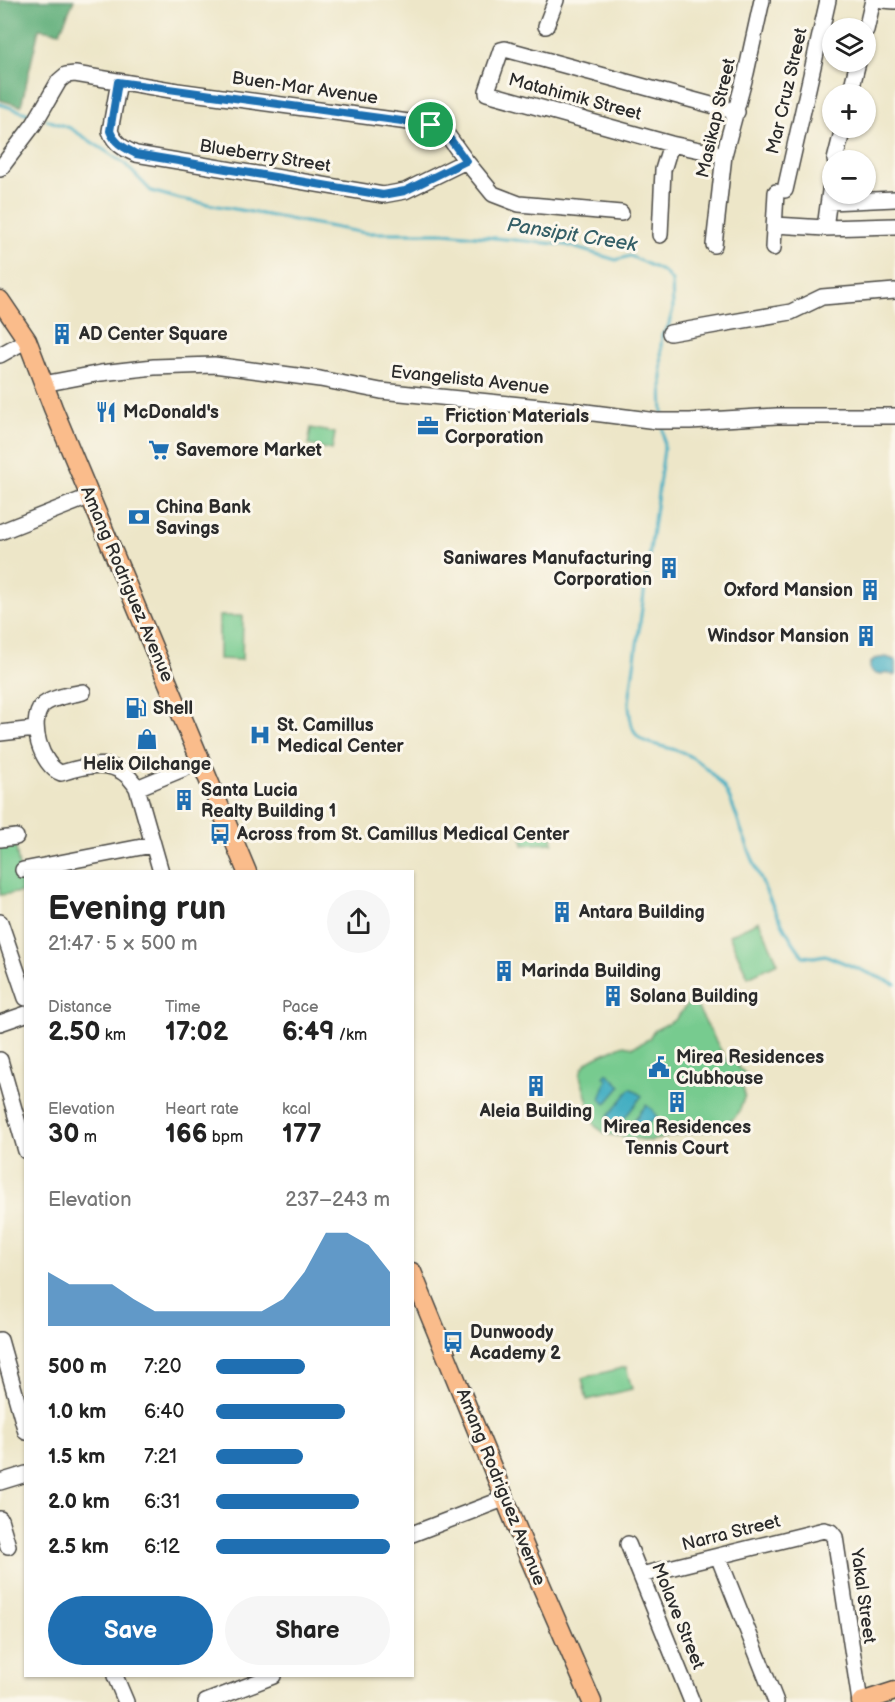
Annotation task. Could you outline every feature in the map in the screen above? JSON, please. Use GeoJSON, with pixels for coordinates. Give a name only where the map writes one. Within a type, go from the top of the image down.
{"type":"FeatureCollection","features":[{"type":"Feature","properties":{"kind":"main road","name":"Amang Rodriguez Avenue"},"geometry":{"type":"LineString","coordinates":[[0,300],[27,340],[43,384],[246,870]]}},
{"type":"Feature","properties":{"kind":"main road","name":"Amang Rodriguez Avenue"},"geometry":{"type":"LineString","coordinates":[[414,1277],[505,1494],[528,1555],[592,1702]]}},
{"type":"Feature","properties":{"kind":"main road"},"geometry":{"type":"LineString","coordinates":[[869,1701],[895,1691]]}},
{"type":"Feature","properties":{"kind":"street"},"geometry":{"type":"LineString","coordinates":[[546,26],[556,0]]}},
{"type":"Feature","properties":{"kind":"street","name":"Masikap Street"},"geometry":{"type":"LineString","coordinates":[[714,244],[724,155],[737,112],[762,0]]}},
{"type":"Feature","properties":{"kind":"street","name":"Mar Cruz Street"},"geometry":{"type":"LineString","coordinates":[[774,248],[780,191],[828,0]]}},
{"type":"Feature","properties":{"kind":"street"},"geometry":{"type":"LineString","coordinates":[[869,18],[873,0]]}},
{"type":"Feature","properties":{"kind":"street"},"geometry":{"type":"LineString","coordinates":[[882,0],[895,1]]}},
{"type":"Feature","properties":{"kind":"street","name":"Matahimik Street"},"geometry":{"type":"LineString","coordinates":[[724,155],[670,144],[487,93],[501,50],[737,112]]}},
{"type":"Feature","properties":{"kind":"street","name":"Buen-Mar Avenue"},"geometry":{"type":"LineString","coordinates":[[0,169],[34,124],[59,81],[66,75],[75,74],[118,82],[431,125],[448,136],[493,194],[519,204],[621,213]]}},
{"type":"Feature","properties":{"kind":"street","name":"Blueberry Street"},"geometry":{"type":"LineString","coordinates":[[118,82],[110,131],[119,144],[136,154],[383,195],[405,191],[466,161]]}},
{"type":"Feature","properties":{"kind":"street"},"geometry":{"type":"LineString","coordinates":[[660,235],[663,170],[670,144]]}},
{"type":"Feature","properties":{"kind":"street"},"geometry":{"type":"LineString","coordinates":[[876,200],[895,199]]}},
{"type":"Feature","properties":{"kind":"street"},"geometry":{"type":"LineString","coordinates":[[825,228],[829,204]]}},
{"type":"Feature","properties":{"kind":"street"},"geometry":{"type":"LineString","coordinates":[[775,225],[825,228],[895,226]]}},
{"type":"Feature","properties":{"kind":"street"},"geometry":{"type":"LineString","coordinates":[[670,333],[791,312],[822,297],[895,291]]}},
{"type":"Feature","properties":{"kind":"street"},"geometry":{"type":"LineString","coordinates":[[0,355],[27,340]]}},
{"type":"Feature","properties":{"kind":"street","name":"Evangelista Avenue"},"geometry":{"type":"LineString","coordinates":[[43,384],[101,373],[154,367],[214,365],[320,379],[381,391],[664,422],[777,416],[895,416]]}},
{"type":"Feature","properties":{"kind":"street"},"geometry":{"type":"LineString","coordinates":[[0,532],[91,496]]}},
{"type":"Feature","properties":{"kind":"street"},"geometry":{"type":"LineString","coordinates":[[83,692],[52,700],[43,706],[36,718],[35,729],[44,755],[55,771],[105,765],[130,777],[137,788],[160,870]]}},
{"type":"Feature","properties":{"kind":"street"},"geometry":{"type":"LineString","coordinates":[[0,733],[35,729]]}},
{"type":"Feature","properties":{"kind":"street"},"geometry":{"type":"LineString","coordinates":[[137,788],[202,761]]}},
{"type":"Feature","properties":{"kind":"street"},"geometry":{"type":"LineString","coordinates":[[0,839],[16,837]]}},
{"type":"Feature","properties":{"kind":"street"},"geometry":{"type":"LineString","coordinates":[[23,870],[91,864],[152,845]]}},
{"type":"Feature","properties":{"kind":"street"},"geometry":{"type":"LineString","coordinates":[[0,922],[24,992]]}},
{"type":"Feature","properties":{"kind":"street"},"geometry":{"type":"LineString","coordinates":[[0,1023],[24,1015]]}},
{"type":"Feature","properties":{"kind":"street"},"geometry":{"type":"LineString","coordinates":[[0,1060],[24,1144]]}},
{"type":"Feature","properties":{"kind":"street"},"geometry":{"type":"LineString","coordinates":[[0,1340],[7,1392],[24,1428]]}},
{"type":"Feature","properties":{"kind":"street"},"geometry":{"type":"LineString","coordinates":[[0,1482],[24,1475]]}},
{"type":"Feature","properties":{"kind":"street"},"geometry":{"type":"LineString","coordinates":[[414,1533],[454,1516],[458,1511],[505,1494]]}},
{"type":"Feature","properties":{"kind":"street"},"geometry":{"type":"LineString","coordinates":[[0,1519],[8,1546]]}},
{"type":"Feature","properties":{"kind":"street","name":"Narra Street"},"geometry":{"type":"LineString","coordinates":[[641,1575],[824,1530],[831,1532]]}},
{"type":"Feature","properties":{"kind":"street","name":"Yakal Street"},"geometry":{"type":"LineString","coordinates":[[831,1532],[835,1537],[869,1701]]}},
{"type":"Feature","properties":{"kind":"street","name":"Molave Street"},"geometry":{"type":"LineString","coordinates":[[628,1544],[692,1702]]}},
{"type":"Feature","properties":{"kind":"street"},"geometry":{"type":"LineString","coordinates":[[718,1556],[776,1702]]}},
{"type":"Feature","properties":{"kind":"street"},"geometry":{"type":"LineString","coordinates":[[115,1677],[126,1702]]}},
{"type":"Feature","properties":{"kind":"street"},"geometry":{"type":"LineString","coordinates":[[206,1702],[270,1677]]}},
{"type":"Feature","properties":{"kind":"green space"},"geometry":{"type":"Polygon","coordinates":[[[0,0],[74,0],[60,32],[39,29],[21,106],[0,100],[0,0]]]}},
{"type":"Feature","properties":{"kind":"green space"},"geometry":{"type":"Polygon","coordinates":[[[311,428],[335,433],[332,450],[308,445],[311,428]]]}},
{"type":"Feature","properties":{"kind":"green space"},"geometry":{"type":"Polygon","coordinates":[[[219,616],[243,616],[242,660],[219,659],[219,616]]]}},
{"type":"Feature","properties":{"kind":"green space"},"geometry":{"type":"Polygon","coordinates":[[[551,825],[553,843],[523,845],[522,827],[551,825]]]}},
{"type":"Feature","properties":{"kind":"green space"},"geometry":{"type":"Polygon","coordinates":[[[15,842],[23,892],[0,895],[0,844],[15,842]]]}},
{"type":"Feature","properties":{"kind":"green space"},"geometry":{"type":"Polygon","coordinates":[[[759,921],[778,963],[748,977],[729,935],[759,921]]]}},
{"type":"Feature","properties":{"kind":"green space"},"geometry":{"type":"Polygon","coordinates":[[[690,1001],[696,1005],[728,1063],[735,1060],[739,1068],[749,1077],[741,1081],[745,1095],[739,1112],[733,1119],[714,1130],[650,1141],[606,1134],[595,1126],[580,1076],[581,1070],[589,1061],[601,1054],[624,1045],[633,1047],[649,1039],[653,1031],[675,1020],[690,1001]]]}},
{"type":"Feature","properties":{"kind":"green space"},"geometry":{"type":"Polygon","coordinates":[[[626,1367],[632,1389],[587,1400],[582,1378],[626,1367]]]}},
{"type":"Feature","properties":{"kind":"water"},"geometry":{"type":"Polygon","coordinates":[[[886,657],[895,660],[895,676],[887,672],[875,674],[870,669],[870,664],[874,659],[886,657]]]}},
{"type":"Feature","properties":{"kind":"water"},"geometry":{"type":"Polygon","coordinates":[[[607,1073],[621,1086],[606,1104],[600,1099],[607,1079],[604,1077],[607,1073]]]}},
{"type":"Feature","properties":{"kind":"water"},"geometry":{"type":"Polygon","coordinates":[[[631,1088],[642,1096],[617,1128],[606,1119],[631,1088]]]}},
{"type":"Feature","properties":{"kind":"water"},"geometry":{"type":"Polygon","coordinates":[[[646,1105],[653,1110],[657,1118],[636,1129],[631,1124],[646,1105]]]}},
{"type":"Feature","properties":{"kind":"waterway"},"geometry":{"type":"LineString","coordinates":[[0,104],[29,114]]}},
{"type":"Feature","properties":{"kind":"waterway","name":"Pansipit Creek"},"geometry":{"type":"LineString","coordinates":[[47,120],[70,128],[124,163],[151,191],[180,199],[365,233],[445,233],[566,245],[616,260],[630,256],[664,272],[672,281],[673,309],[668,327],[662,335],[663,417]]}},
{"type":"Feature","properties":{"kind":"waterway","name":"Pansipit Creek"},"geometry":{"type":"LineString","coordinates":[[663,427],[664,449],[629,702],[633,729],[644,741],[690,756],[723,786],[769,899],[803,956],[825,955],[895,984]]}},
{"type":"Feature","properties":{"kind":"place","name":"AD Center Square"},"geometry":{"type":"Point","coordinates":[62,334]}},
{"type":"Feature","properties":{"kind":"place","name":"McDonald's"},"geometry":{"type":"Point","coordinates":[106,412]}},
{"type":"Feature","properties":{"kind":"place","name":"Friction Materials Corporation"},"geometry":{"type":"Point","coordinates":[428,426]}},
{"type":"Feature","properties":{"kind":"place","name":"Savemore Market"},"geometry":{"type":"Point","coordinates":[159,450]}},
{"type":"Feature","properties":{"kind":"place","name":"China Bank Savings"},"geometry":{"type":"Point","coordinates":[139,517]}},
{"type":"Feature","properties":{"kind":"place","name":"Saniwares Manufacturing Corporation"},"geometry":{"type":"Point","coordinates":[669,568]}},
{"type":"Feature","properties":{"kind":"place","name":"Oxford Mansion"},"geometry":{"type":"Point","coordinates":[870,590]}},
{"type":"Feature","properties":{"kind":"place","name":"Windsor Mansion"},"geometry":{"type":"Point","coordinates":[866,636]}},
{"type":"Feature","properties":{"kind":"place","name":"Shell"},"geometry":{"type":"Point","coordinates":[136,708]}},
{"type":"Feature","properties":{"kind":"place","name":"St. Camillus Medical Center"},"geometry":{"type":"Point","coordinates":[260,735]}},
{"type":"Feature","properties":{"kind":"place","name":"Helix Oilchange"},"geometry":{"type":"Point","coordinates":[147,739]}},
{"type":"Feature","properties":{"kind":"place","name":"Santa Lucia Realty Building 1"},"geometry":{"type":"Point","coordinates":[184,800]}},
{"type":"Feature","properties":{"kind":"place","name":"Across from St. Camillus Medical Center"},"geometry":{"type":"Point","coordinates":[220,834]}},
{"type":"Feature","properties":{"kind":"place","name":"Antara Building"},"geometry":{"type":"Point","coordinates":[562,912]}},
{"type":"Feature","properties":{"kind":"place","name":"Marinda Building"},"geometry":{"type":"Point","coordinates":[504,971]}},
{"type":"Feature","properties":{"kind":"place","name":"Solana Building"},"geometry":{"type":"Point","coordinates":[613,996]}},
{"type":"Feature","properties":{"kind":"place","name":"Mirea Residences Clubhouse"},"geometry":{"type":"Point","coordinates":[659,1067]}},
{"type":"Feature","properties":{"kind":"place","name":"Aleia Building"},"geometry":{"type":"Point","coordinates":[536,1086]}},
{"type":"Feature","properties":{"kind":"place","name":"Mirea Residences Tennis Court"},"geometry":{"type":"Point","coordinates":[677,1102]}},
{"type":"Feature","properties":{"kind":"place","name":"Dunwoody Academy 2"},"geometry":{"type":"Point","coordinates":[453,1342]}},
{"type":"Feature","properties":{"kind":"route"},"geometry":{"type":"LineString","coordinates":[[118,82],[431,125],[448,136],[466,161],[405,191],[388,195],[136,154],[119,144],[110,131],[118,82]]}}]}
